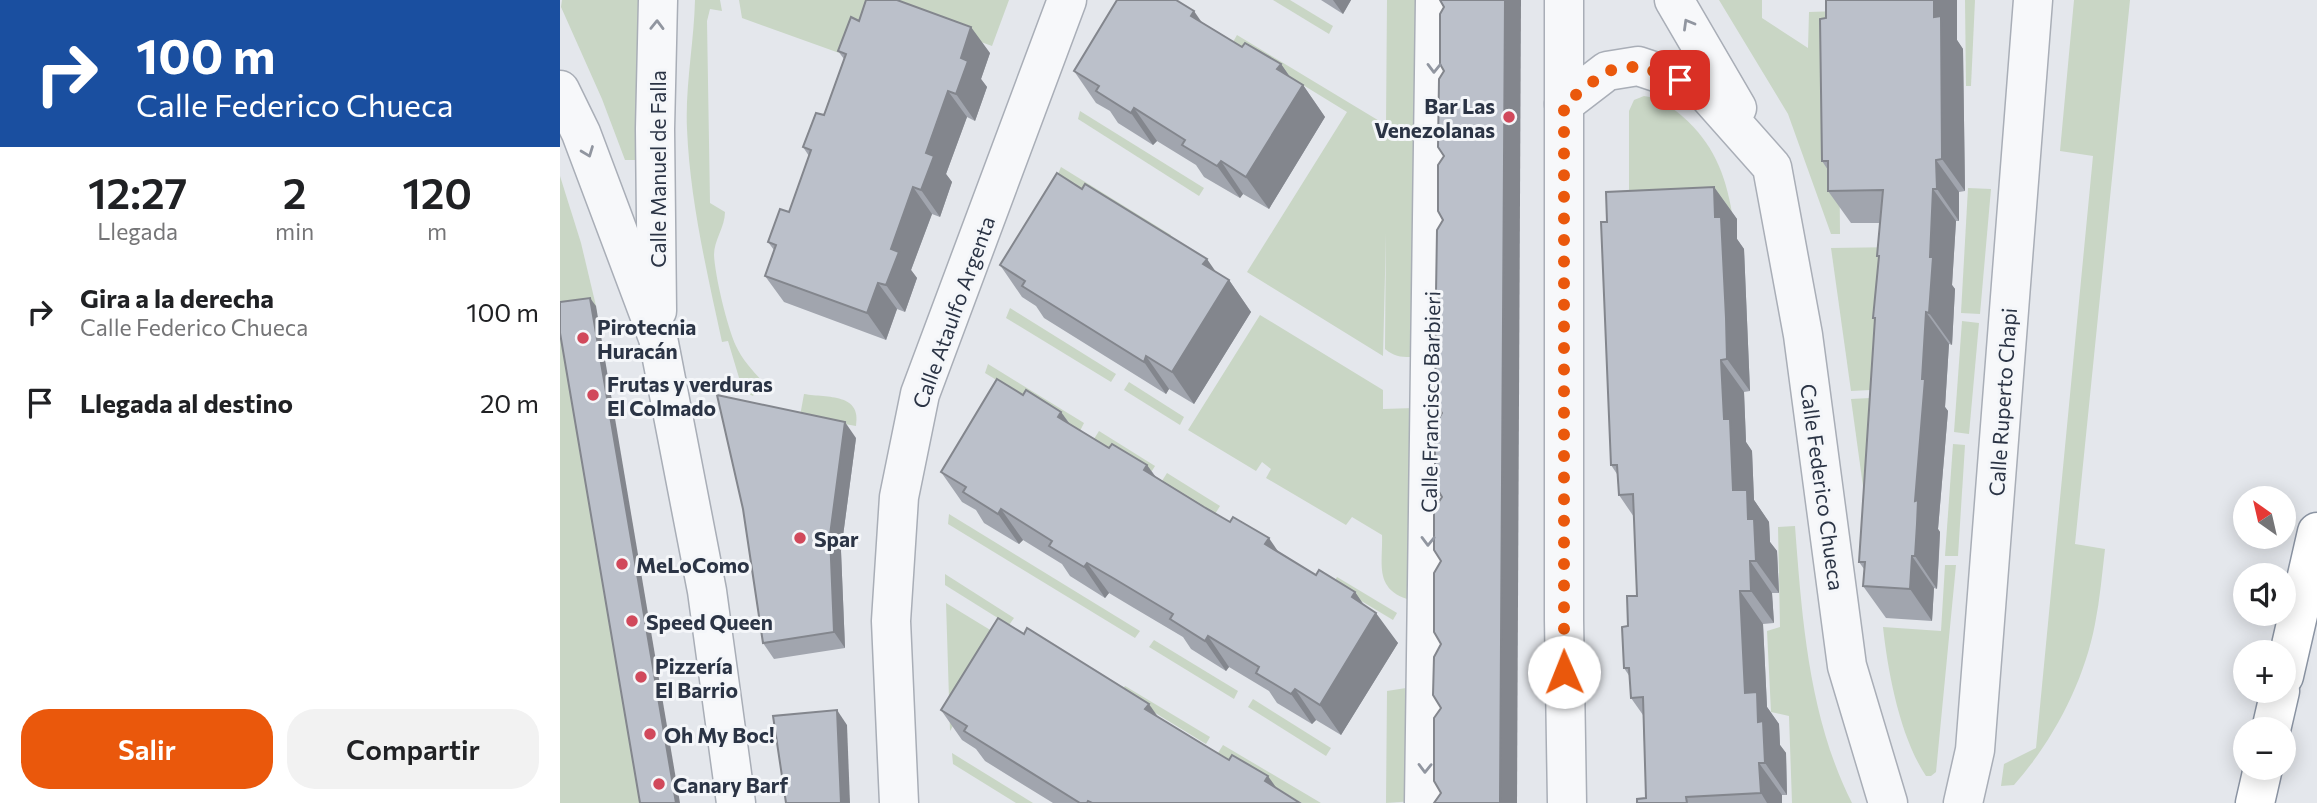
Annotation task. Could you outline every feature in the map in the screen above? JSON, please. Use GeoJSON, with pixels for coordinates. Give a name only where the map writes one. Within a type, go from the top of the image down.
{"type":"FeatureCollection","features":[{"type":"Feature","properties":{"kind":"highway"},"geometry":{"type":"LineString","coordinates":[[2292,640],[2317,531]]}},
{"type":"Feature","properties":{"kind":"highway"},"geometry":{"type":"LineString","coordinates":[[2255,803],[2260,780]]}},
{"type":"Feature","properties":{"kind":"street","name":"Calle Manuel de Falla"},"geometry":{"type":"LineString","coordinates":[[658,0],[655,129],[658,338]]}},
{"type":"Feature","properties":{"kind":"street","name":"Calle Ataulfo Argenta"},"geometry":{"type":"LineString","coordinates":[[899,803],[891,621],[899,497],[920,394],[1067,0]]}},
{"type":"Feature","properties":{"kind":"street","name":"Calle Francisco Barbieri"},"geometry":{"type":"LineString","coordinates":[[1424,803],[1435,0]]}},
{"type":"Feature","properties":{"kind":"street"},"geometry":{"type":"LineString","coordinates":[[1564,0],[1563,620],[1567,803]]}},
{"type":"Feature","properties":{"kind":"street","name":"Calle Federico Chueca"},"geometry":{"type":"LineString","coordinates":[[1674,0],[1772,167],[1803,335],[1847,666],[1888,803]]}},
{"type":"Feature","properties":{"kind":"street","name":"Calle Ruperto Chapi"},"geometry":{"type":"LineString","coordinates":[[1963,803],[1975,750],[2033,0]]}},
{"type":"Feature","properties":{"kind":"street"},"geometry":{"type":"LineString","coordinates":[[1564,104],[1607,71],[1638,66],[1700,87],[1772,167]]}},
{"type":"Feature","properties":{"kind":"street","name":"Calle Manuel de Falla"},"geometry":{"type":"LineString","coordinates":[[560,90],[581,133],[658,338],[707,591],[736,803]]}},
{"type":"Feature","properties":{"kind":"green space"},"geometry":{"type":"Polygon","coordinates":[[[562,0],[642,0],[635,160],[625,160],[602,99],[561,7],[562,0]]]}},
{"type":"Feature","properties":{"kind":"green space"},"geometry":{"type":"Polygon","coordinates":[[[695,0],[720,0],[722,11],[710,9],[707,21],[710,203],[725,212],[714,255],[725,314],[736,346],[762,381],[753,396],[743,391],[728,341],[722,342],[695,210],[687,113],[695,0]]]}},
{"type":"Feature","properties":{"kind":"green space"},"geometry":{"type":"Polygon","coordinates":[[[739,0],[1009,0],[992,46],[877,4],[856,59],[742,18],[739,0]]]}},
{"type":"Feature","properties":{"kind":"green space"},"geometry":{"type":"Polygon","coordinates":[[[1273,0],[1290,0],[1333,26],[1329,34],[1273,0]]]}},
{"type":"Feature","properties":{"kind":"green space"},"geometry":{"type":"Polygon","coordinates":[[[1387,0],[1418,0],[1417,357],[1396,355],[1385,349],[1386,233],[1383,356],[1247,272],[1347,112],[1233,42],[1237,35],[1386,125],[1387,0]]]}},
{"type":"Feature","properties":{"kind":"green space"},"geometry":{"type":"Polygon","coordinates":[[[1719,0],[1762,0],[1762,18],[1808,48],[1809,12],[1838,11],[1840,234],[1831,234],[1788,114],[1719,0]]]}},
{"type":"Feature","properties":{"kind":"green space"},"geometry":{"type":"Polygon","coordinates":[[[1965,0],[1975,0],[1971,86],[1966,86],[1965,0]]]}},
{"type":"Feature","properties":{"kind":"green space"},"geometry":{"type":"Polygon","coordinates":[[[2074,0],[2130,0],[2075,544],[2105,549],[2095,624],[2075,689],[2054,730],[2028,768],[2014,785],[2001,786],[2004,764],[2036,748],[2093,156],[2060,151],[2074,0]]]}},
{"type":"Feature","properties":{"kind":"green space"},"geometry":{"type":"Polygon","coordinates":[[[1644,96],[1669,106],[1702,137],[1721,172],[1732,213],[1629,215],[1629,111],[1634,100],[1644,96]]]}},
{"type":"Feature","properties":{"kind":"green space"},"geometry":{"type":"Polygon","coordinates":[[[1080,111],[1204,188],[1199,196],[1078,119],[1080,111]]]}},
{"type":"Feature","properties":{"kind":"green space"},"geometry":{"type":"Polygon","coordinates":[[[1061,167],[1171,235],[1167,241],[1058,174],[1061,167]]]}},
{"type":"Feature","properties":{"kind":"green space"},"geometry":{"type":"Polygon","coordinates":[[[560,176],[581,243],[596,306],[644,803],[560,803],[560,176]]]}},
{"type":"Feature","properties":{"kind":"green space"},"geometry":{"type":"Polygon","coordinates":[[[1968,188],[1991,189],[1980,314],[1961,313],[1968,188]]]}},
{"type":"Feature","properties":{"kind":"green space"},"geometry":{"type":"Polygon","coordinates":[[[1899,247],[1890,389],[1851,391],[1831,248],[1899,247]]]}},
{"type":"Feature","properties":{"kind":"green space"},"geometry":{"type":"Polygon","coordinates":[[[1010,308],[1116,374],[1111,382],[1006,318],[1010,308]]]}},
{"type":"Feature","properties":{"kind":"green space"},"geometry":{"type":"Polygon","coordinates":[[[1260,315],[1383,390],[1383,409],[1414,408],[1414,801],[1386,803],[1387,691],[1406,688],[1407,599],[1396,594],[1385,581],[1382,535],[1352,517],[1346,525],[1266,478],[1271,469],[1262,462],[1256,471],[1188,430],[1260,315]]]}},
{"type":"Feature","properties":{"kind":"green space"},"geometry":{"type":"Polygon","coordinates":[[[1962,321],[1979,323],[1969,434],[1954,432],[1962,321]]]}},
{"type":"Feature","properties":{"kind":"green space"},"geometry":{"type":"Polygon","coordinates":[[[988,364],[1084,423],[1080,431],[985,373],[988,364]]]}},
{"type":"Feature","properties":{"kind":"green space"},"geometry":{"type":"Polygon","coordinates":[[[1129,382],[1184,417],[1180,425],[1124,390],[1129,382]]]}},
{"type":"Feature","properties":{"kind":"green space"},"geometry":{"type":"Polygon","coordinates":[[[804,394],[833,397],[849,402],[854,408],[856,426],[800,416],[804,394]]]}},
{"type":"Feature","properties":{"kind":"green space"},"geometry":{"type":"Polygon","coordinates":[[[1889,397],[1877,588],[1851,399],[1889,397]]]}},
{"type":"Feature","properties":{"kind":"green space"},"geometry":{"type":"Polygon","coordinates":[[[1099,431],[1155,466],[1150,474],[1094,439],[1099,431]]]}},
{"type":"Feature","properties":{"kind":"green space"},"geometry":{"type":"Polygon","coordinates":[[[1953,444],[1965,445],[1958,556],[1945,556],[1953,444]]]}},
{"type":"Feature","properties":{"kind":"green space"},"geometry":{"type":"Polygon","coordinates":[[[1167,473],[1220,506],[1215,514],[1162,481],[1167,473]]]}},
{"type":"Feature","properties":{"kind":"green space"},"geometry":{"type":"Polygon","coordinates":[[[949,514],[1140,631],[1135,638],[948,524],[949,514]]]}},
{"type":"Feature","properties":{"kind":"green space"},"geometry":{"type":"Polygon","coordinates":[[[1795,526],[1805,632],[1817,703],[1837,771],[1852,803],[1792,803],[1789,716],[1771,712],[1767,631],[1780,627],[1778,527],[1795,526]]]}},
{"type":"Feature","properties":{"kind":"green space"},"geometry":{"type":"Polygon","coordinates":[[[1945,565],[1956,565],[1936,772],[1926,776],[1902,724],[1888,664],[1883,627],[1941,631],[1945,565]]]}},
{"type":"Feature","properties":{"kind":"green space"},"geometry":{"type":"Polygon","coordinates":[[[945,574],[1014,618],[1009,625],[945,585],[945,574]]]}},
{"type":"Feature","properties":{"kind":"green space"},"geometry":{"type":"Polygon","coordinates":[[[1337,577],[1397,613],[1393,620],[1333,584],[1337,577]]]}},
{"type":"Feature","properties":{"kind":"green space"},"geometry":{"type":"Polygon","coordinates":[[[946,603],[1005,639],[950,731],[946,603]]]}},
{"type":"Feature","properties":{"kind":"green space"},"geometry":{"type":"Polygon","coordinates":[[[1154,640],[1238,691],[1234,699],[1149,647],[1154,640]]]}},
{"type":"Feature","properties":{"kind":"green space"},"geometry":{"type":"Polygon","coordinates":[[[1125,686],[1210,737],[1206,744],[1121,692],[1125,686]]]}},
{"type":"Feature","properties":{"kind":"green space"},"geometry":{"type":"Polygon","coordinates":[[[1253,699],[1331,748],[1326,756],[1248,707],[1253,699]]]}},
{"type":"Feature","properties":{"kind":"green space"},"geometry":{"type":"Polygon","coordinates":[[[1223,745],[1321,803],[1302,803],[1218,753],[1223,745]]]}},
{"type":"Feature","properties":{"kind":"green space"},"geometry":{"type":"Polygon","coordinates":[[[952,753],[1033,803],[1016,803],[953,764],[952,753]]]}},
{"type":"Feature","properties":{"kind":"building"},"geometry":{"type":"Polygon","coordinates":[[[866,0],[897,0],[971,27],[961,58],[968,61],[956,94],[948,91],[926,153],[934,156],[921,190],[913,187],[891,249],[899,252],[886,285],[878,283],[867,313],[765,276],[776,245],[768,242],[780,209],[789,212],[811,150],[803,147],[816,113],[824,115],[846,54],[838,51],[851,17],[859,21],[866,0]]]}},
{"type":"Feature","properties":{"kind":"building"},"geometry":{"type":"Polygon","coordinates":[[[1117,0],[1176,0],[1194,11],[1191,16],[1242,47],[1245,43],[1281,64],[1277,69],[1303,85],[1246,177],[1221,161],[1217,166],[1182,145],[1185,140],[1134,108],[1131,113],[1096,91],[1099,86],[1074,71],[1117,0]]]}},
{"type":"Feature","properties":{"kind":"building"},"geometry":{"type":"Polygon","coordinates":[[[1440,0],[1505,0],[1500,803],[1434,803],[1441,793],[1434,781],[1434,718],[1441,708],[1433,695],[1434,657],[1441,644],[1434,632],[1434,573],[1441,561],[1434,550],[1434,509],[1442,497],[1435,485],[1435,425],[1442,413],[1435,402],[1436,315],[1442,304],[1436,293],[1437,230],[1443,220],[1438,211],[1438,165],[1444,156],[1438,147],[1439,79],[1444,71],[1440,64],[1440,14],[1444,7],[1440,0]]]}},
{"type":"Feature","properties":{"kind":"building"},"geometry":{"type":"Polygon","coordinates":[[[1826,0],[1934,0],[1934,17],[1941,16],[1942,159],[1936,160],[1937,189],[1933,189],[1930,257],[1933,257],[1929,313],[1926,312],[1922,379],[1925,379],[1915,501],[1918,500],[1917,524],[1910,589],[1863,586],[1865,562],[1859,562],[1883,190],[1828,191],[1828,161],[1822,161],[1820,19],[1826,18],[1826,0]]]}},
{"type":"Feature","properties":{"kind":"building"},"geometry":{"type":"Polygon","coordinates":[[[1057,173],[1082,189],[1085,184],[1207,259],[1203,264],[1229,280],[1172,372],[1146,356],[1144,362],[1022,286],[1025,281],[1000,265],[1057,173]]]}},
{"type":"Feature","properties":{"kind":"building"},"geometry":{"type":"Polygon","coordinates":[[[1714,187],[1715,217],[1721,217],[1726,318],[1727,359],[1721,360],[1724,419],[1730,419],[1733,490],[1747,490],[1748,519],[1754,519],[1756,561],[1750,561],[1751,591],[1740,591],[1745,693],[1757,692],[1758,722],[1763,721],[1765,763],[1759,763],[1761,793],[1686,797],[1687,803],[1637,803],[1637,799],[1646,798],[1643,697],[1631,698],[1629,668],[1624,668],[1622,627],[1628,626],[1627,596],[1637,596],[1633,494],[1619,495],[1617,465],[1611,465],[1601,222],[1607,222],[1606,192],[1714,187]]]}},
{"type":"Feature","properties":{"kind":"building"},"geometry":{"type":"Polygon","coordinates":[[[590,298],[676,803],[640,803],[560,333],[560,302],[590,298]]]}},
{"type":"Feature","properties":{"kind":"building"},"geometry":{"type":"Polygon","coordinates":[[[997,379],[1023,395],[1026,390],[1061,412],[1058,417],[1109,448],[1112,444],[1147,465],[1144,470],[1204,507],[1230,522],[1233,517],[1269,538],[1265,544],[1316,575],[1319,570],[1355,592],[1352,597],[1376,613],[1320,705],[1295,689],[1291,694],[1256,673],[1259,667],[1208,636],[1205,641],[1170,619],[1173,614],[1087,563],[1084,567],[1049,546],[1052,541],[1001,509],[998,514],[963,492],[966,487],[941,472],[997,379]]]}},
{"type":"Feature","properties":{"kind":"building","name":"Spar"},"geometry":{"type":"Polygon","coordinates":[[[717,395],[845,422],[830,535],[834,632],[763,643],[743,509],[717,395]]]}},
{"type":"Feature","properties":{"kind":"building"},"geometry":{"type":"Polygon","coordinates":[[[998,618],[1024,634],[1027,628],[1149,704],[1145,709],[1229,760],[1232,755],[1268,776],[1265,781],[1300,803],[1080,803],[964,731],[967,726],[941,710],[998,618]]]}},
{"type":"Feature","properties":{"kind":"building"},"geometry":{"type":"Polygon","coordinates":[[[837,710],[841,803],[786,803],[773,716],[837,710]]]}},
{"type":"Feature","properties":{"kind":"place","name":"Bar Las Venezolanas"},"geometry":{"type":"Point","coordinates":[1509,117]}},
{"type":"Feature","properties":{"kind":"place","name":"Pirotecnia Huracán"},"geometry":{"type":"Point","coordinates":[583,338]}},
{"type":"Feature","properties":{"kind":"place","name":"Frutas y verduras El Colmado"},"geometry":{"type":"Point","coordinates":[593,395]}},
{"type":"Feature","properties":{"kind":"place","name":"Spar"},"geometry":{"type":"Point","coordinates":[800,538]}},
{"type":"Feature","properties":{"kind":"place","name":"MeLoComo"},"geometry":{"type":"Point","coordinates":[622,564]}},
{"type":"Feature","properties":{"kind":"place","name":"Speed Queen"},"geometry":{"type":"Point","coordinates":[632,621]}},
{"type":"Feature","properties":{"kind":"place","name":"Pizzería El Barrio"},"geometry":{"type":"Point","coordinates":[641,677]}},
{"type":"Feature","properties":{"kind":"place","name":"Oh My Boc!"},"geometry":{"type":"Point","coordinates":[650,734]}},
{"type":"Feature","properties":{"kind":"place","name":"Canary Barf"},"geometry":{"type":"Point","coordinates":[659,784]}},
{"type":"Feature","properties":{"kind":"route"},"geometry":{"type":"LineString","coordinates":[[1564,672],[1564,104],[1607,71],[1638,66],[1680,80]]}}]}
